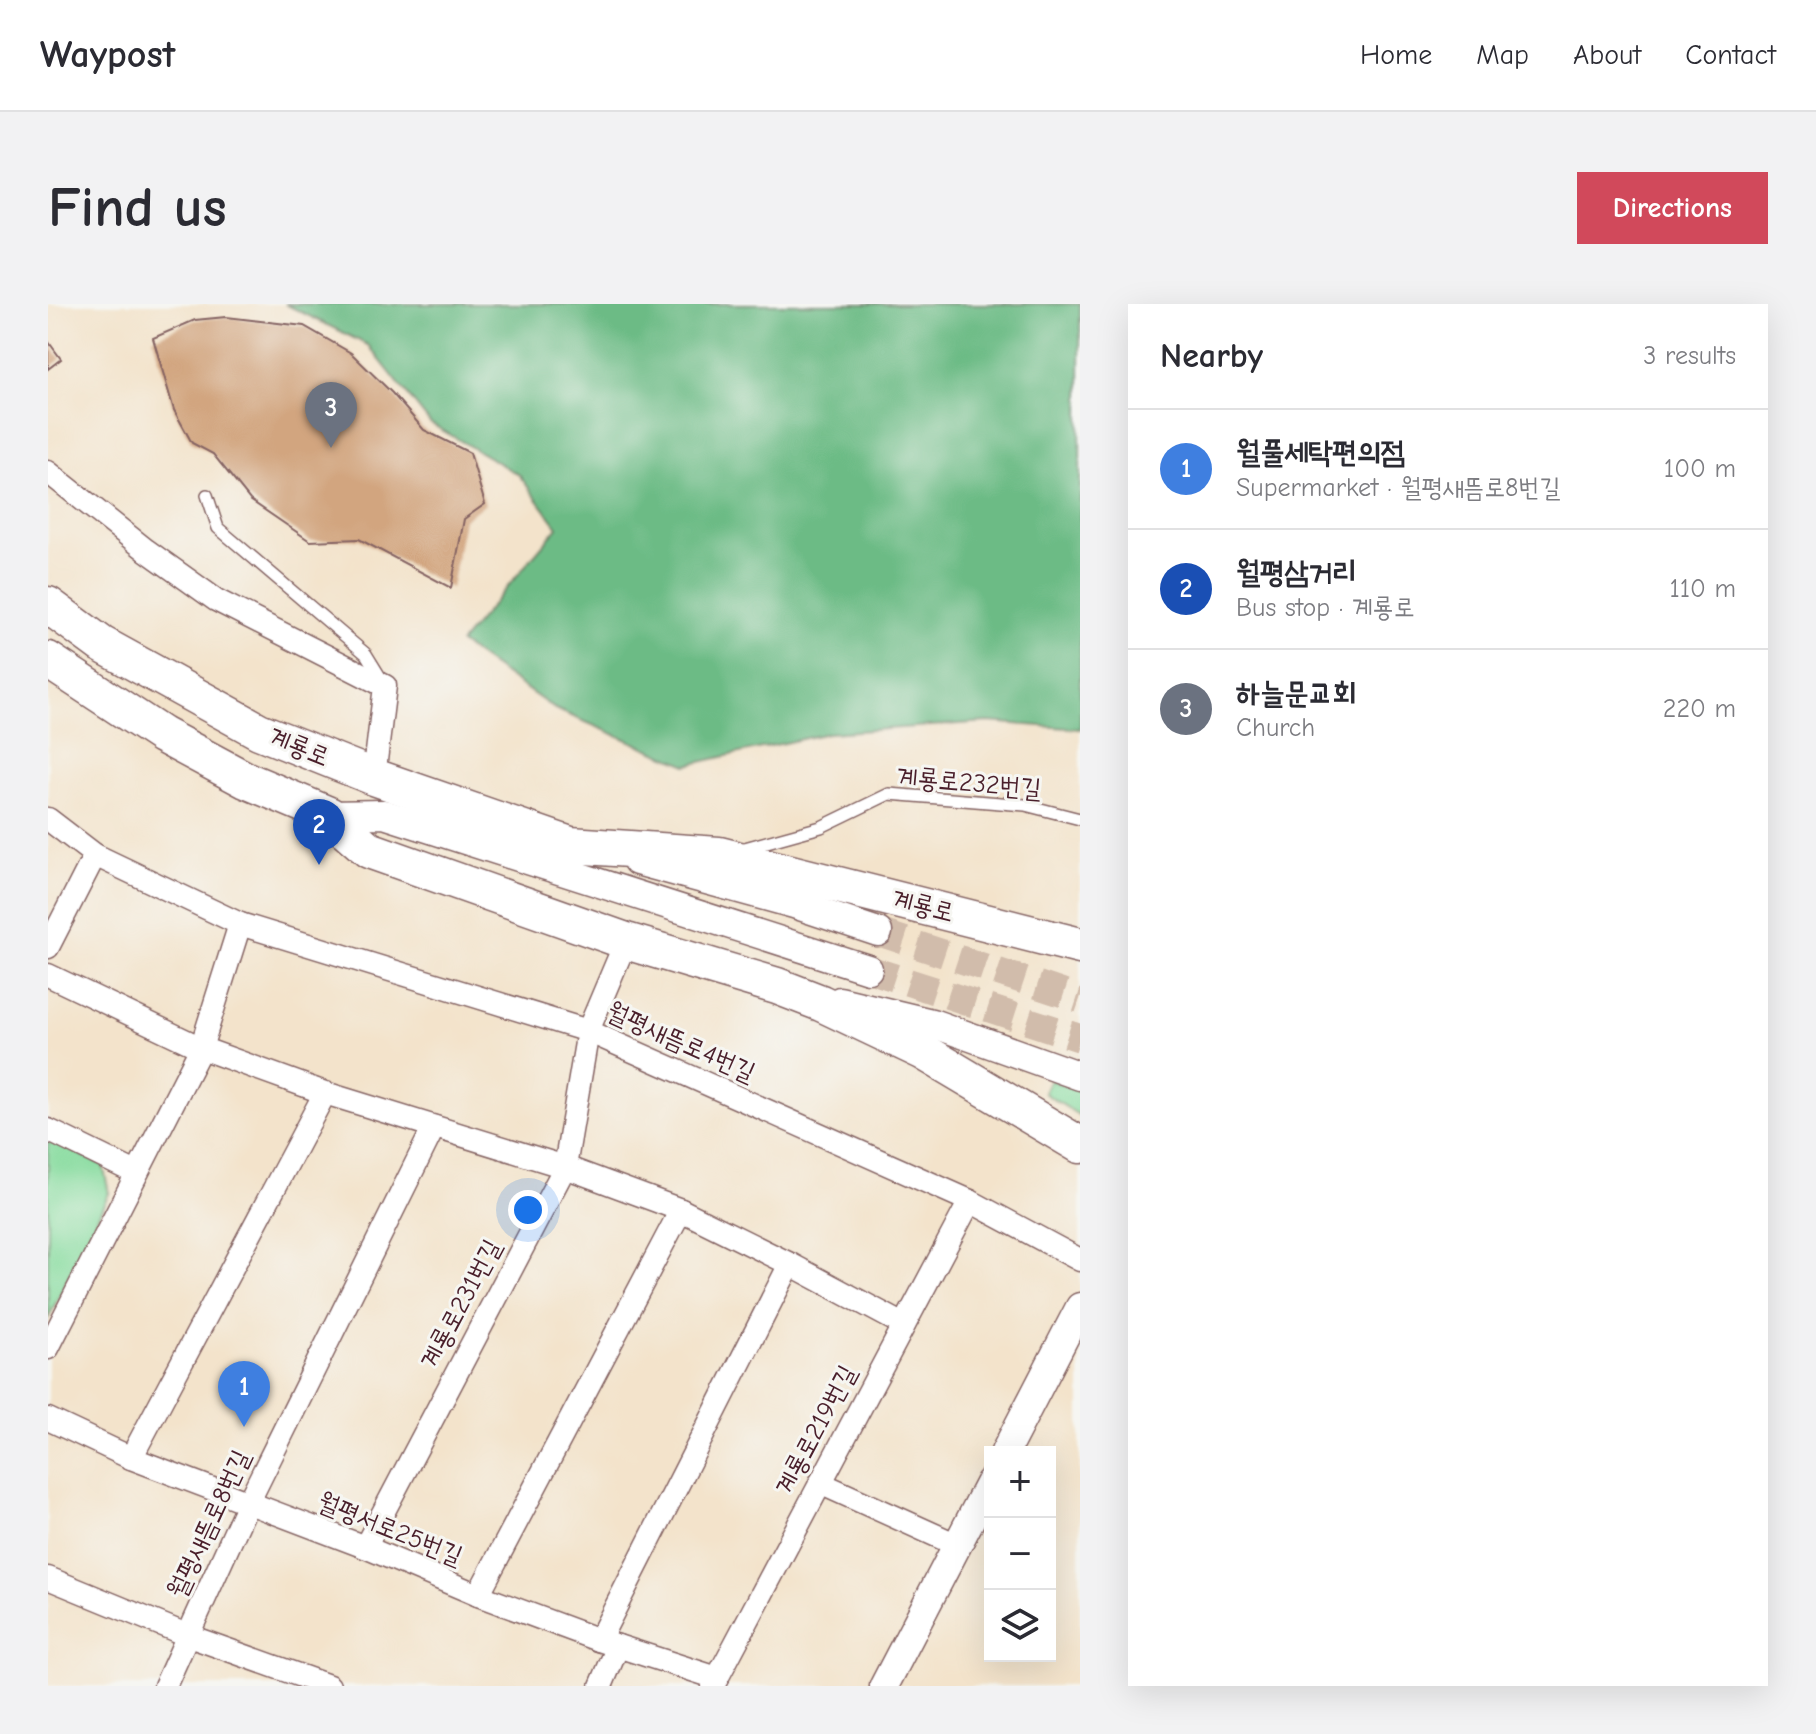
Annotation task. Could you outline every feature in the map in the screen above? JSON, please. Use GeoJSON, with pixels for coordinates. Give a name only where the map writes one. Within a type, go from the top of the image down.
{"type":"FeatureCollection","features":[{"type":"Feature","properties":{"kind":"main road","name":"계룡로"},"geometry":{"type":"LineString","coordinates":[[48,605],[101,644],[259,731],[374,777],[570,845],[719,855],[1080,946]]}},
{"type":"Feature","properties":{"kind":"main road","name":"계룡로"},"geometry":{"type":"LineString","coordinates":[[48,660],[162,735],[246,780],[329,815],[369,850],[626,941],[777,986],[821,1003],[924,1052],[1080,1145]]}},
{"type":"Feature","properties":{"kind":"street"},"geometry":{"type":"LineString","coordinates":[[48,472],[146,550],[216,600],[385,686],[374,777]]}},
{"type":"Feature","properties":{"kind":"street"},"geometry":{"type":"LineString","coordinates":[[329,815],[384,814],[868,969]]}},
{"type":"Feature","properties":{"kind":"street","name":"월평새뜸로4번길"},"geometry":{"type":"LineString","coordinates":[[48,819],[95,855],[240,924],[588,1031],[970,1201],[1080,1260]]}},
{"type":"Feature","properties":{"kind":"street"},"geometry":{"type":"LineString","coordinates":[[570,845],[753,892],[878,932]]}},
{"type":"Feature","properties":{"kind":"street"},"geometry":{"type":"LineString","coordinates":[[48,947],[95,855]]}},
{"type":"Feature","properties":{"kind":"street"},"geometry":{"type":"LineString","coordinates":[[48,1348],[201,1048],[240,924]]}},
{"type":"Feature","properties":{"kind":"street","name":"계룡로231번길"},"geometry":{"type":"LineString","coordinates":[[365,1547],[565,1167],[588,1031],[626,941]]}},
{"type":"Feature","properties":{"kind":"street"},"geometry":{"type":"LineString","coordinates":[[48,975],[201,1048],[325,1093],[565,1167],[681,1210],[904,1325]]}},
{"type":"Feature","properties":{"kind":"street"},"geometry":{"type":"LineString","coordinates":[[777,986],[932,1023],[1080,1076]]}},
{"type":"Feature","properties":{"kind":"street"},"geometry":{"type":"LineString","coordinates":[[131,1458],[325,1093]]}},
{"type":"Feature","properties":{"kind":"street","name":"월평새뜸로8번길"},"geometry":{"type":"LineString","coordinates":[[165,1686],[248,1503],[434,1127]]}},
{"type":"Feature","properties":{"kind":"street"},"geometry":{"type":"LineString","coordinates":[[48,1130],[136,1173]]}},
{"type":"Feature","properties":{"kind":"street","name":"계룡로219번길"},"geometry":{"type":"LineString","coordinates":[[715,1682],[970,1201]]}},
{"type":"Feature","properties":{"kind":"street"},"geometry":{"type":"LineString","coordinates":[[478,1595],[681,1210]]}},
{"type":"Feature","properties":{"kind":"street"},"geometry":{"type":"LineString","coordinates":[[601,1686],[608,1643],[790,1264]]}},
{"type":"Feature","properties":{"kind":"street"},"geometry":{"type":"LineString","coordinates":[[1008,1446],[1080,1307]]}},
{"type":"Feature","properties":{"kind":"street","name":"월평서로25번길"},"geometry":{"type":"LineString","coordinates":[[48,1419],[131,1458],[365,1547],[478,1595],[715,1682]]}},
{"type":"Feature","properties":{"kind":"street"},"geometry":{"type":"LineString","coordinates":[[820,1483],[957,1545]]}},
{"type":"Feature","properties":{"kind":"street"},"geometry":{"type":"LineString","coordinates":[[884,1686],[984,1493]]}},
{"type":"Feature","properties":{"kind":"street"},"geometry":{"type":"LineString","coordinates":[[48,1578],[189,1636],[329,1686]]}},
{"type":"Feature","properties":{"kind":"lane"},"geometry":{"type":"LineString","coordinates":[[207,495],[218,528],[366,654],[385,686]]}},
{"type":"Feature","properties":{"kind":"lane","name":"계룡로232번길"},"geometry":{"type":"LineString","coordinates":[[719,855],[821,827],[889,794],[1025,805],[1080,819]]}},
{"type":"Feature","properties":{"kind":"green space"},"geometry":{"type":"Polygon","coordinates":[[[285,304],[1080,304],[1080,729],[988,722],[828,733],[687,765],[555,709],[460,643],[558,527],[519,475],[430,423],[368,345],[285,304]]]}},
{"type":"Feature","properties":{"kind":"green space"},"geometry":{"type":"Polygon","coordinates":[[[1050,1080],[1080,1090],[1080,1116],[1044,1093],[1050,1080]]]}},
{"type":"Feature","properties":{"kind":"green space"},"geometry":{"type":"Polygon","coordinates":[[[48,1139],[103,1165],[109,1193],[48,1319],[48,1139]]]}},
{"type":"Feature","properties":{"kind":"building"},"geometry":{"type":"Polygon","coordinates":[[[226,317],[304,326],[351,353],[424,430],[470,453],[485,504],[464,519],[451,588],[359,539],[310,541],[250,500],[213,454],[192,443],[174,410],[153,338],[195,320],[226,317]]]}},
{"type":"Feature","properties":{"kind":"building"},"geometry":{"type":"Polygon","coordinates":[[[48,341],[61,359],[48,369],[48,341]]]}},
{"type":"Feature","properties":{"kind":"tunnel"},"geometry":{"type":"LineString","coordinates":[[878,932],[1080,999]]}},
{"type":"Feature","properties":{"kind":"tunnel"},"geometry":{"type":"LineString","coordinates":[[868,969],[1080,1038]]}},
{"type":"Feature","properties":{"kind":"place","name":"하늘문교회"},"geometry":{"type":"Point","coordinates":[331,448]}},
{"type":"Feature","properties":{"kind":"place","name":"월평삼거리"},"geometry":{"type":"Point","coordinates":[319,865]}},
{"type":"Feature","properties":{"kind":"place","name":"월풀세탁편의점"},"geometry":{"type":"Point","coordinates":[244,1427]}}]}
